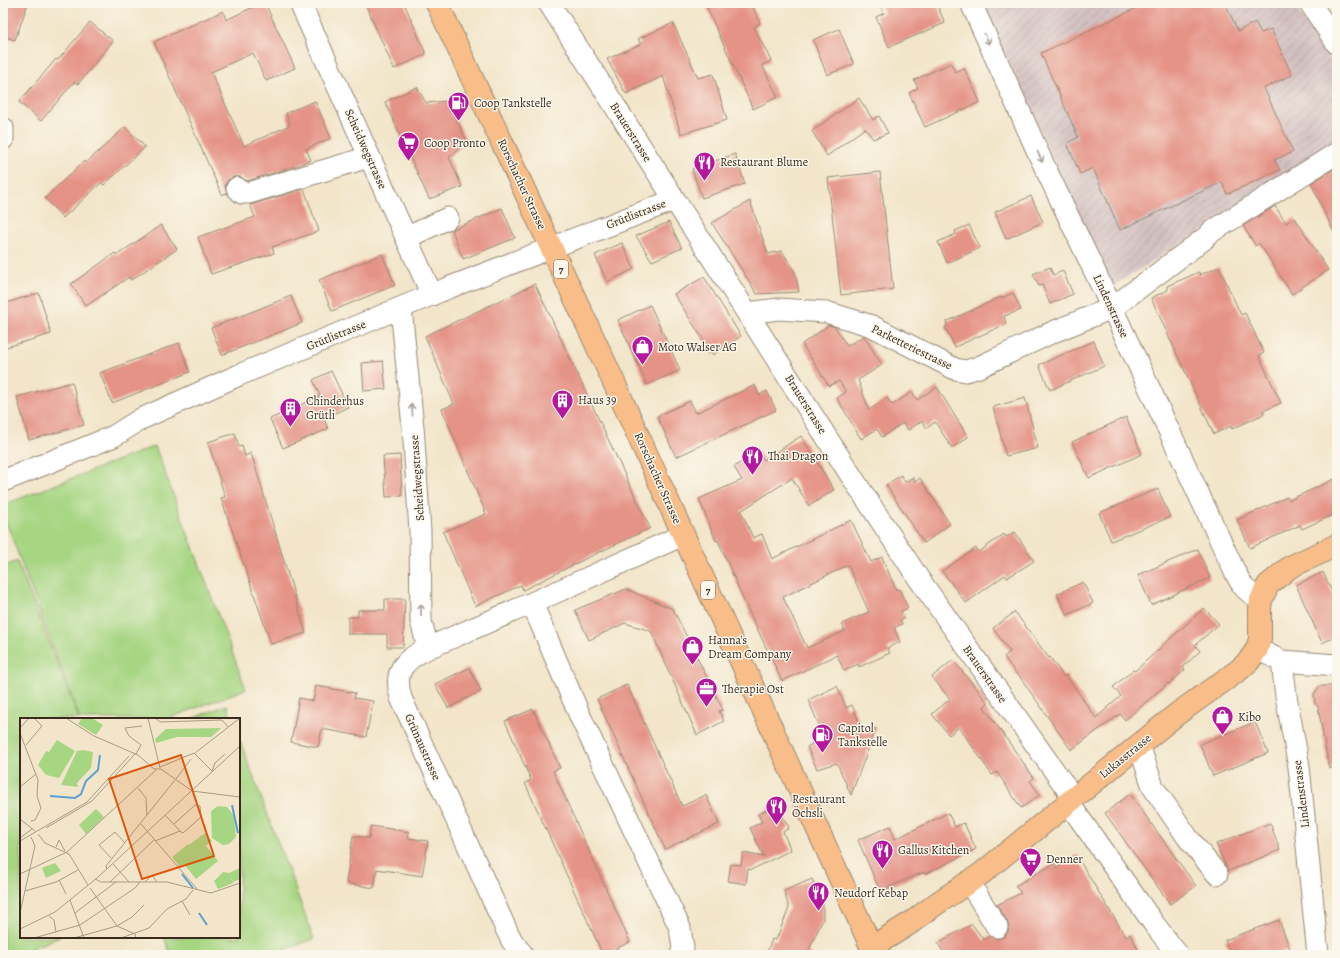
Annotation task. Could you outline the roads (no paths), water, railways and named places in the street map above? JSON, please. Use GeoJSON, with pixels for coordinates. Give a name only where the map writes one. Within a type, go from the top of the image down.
{"type":"FeatureCollection","features":[{"type":"Feature","properties":{"kind":"main road","name":"Rorschacher Strasse"},"geometry":{"type":"LineString","coordinates":[[437,3],[612,377],[870,952]]}},
{"type":"Feature","properties":{"kind":"main road"},"geometry":{"type":"LineString","coordinates":[[1258,649],[1260,639],[1261,600],[1268,585],[1290,567],[1337,545]]}},
{"type":"Feature","properties":{"kind":"main road","name":"Lukasstrasse"},"geometry":{"type":"LineString","coordinates":[[870,952],[969,882],[1177,714],[1239,670],[1249,661],[1258,649]]}},
{"type":"Feature","properties":{"kind":"street","name":"Scheidwegstrasse"},"geometry":{"type":"LineString","coordinates":[[300,3],[369,155],[375,190],[406,238],[432,295]]}},
{"type":"Feature","properties":{"kind":"street","name":"Brauerstrasse"},"geometry":{"type":"LineString","coordinates":[[549,3],[850,474],[919,579],[1067,789],[1070,801],[1154,924],[1178,955]]}},
{"type":"Feature","properties":{"kind":"street","name":"Lindenstrasse"},"geometry":{"type":"LineString","coordinates":[[971,3],[1041,159],[1240,582],[1250,594],[1261,600]]}},
{"type":"Feature","properties":{"kind":"street"},"geometry":{"type":"LineString","coordinates":[[1310,3],[1337,44]]}},
{"type":"Feature","properties":{"kind":"street","name":"Parketteriestrasse"},"geometry":{"type":"LineString","coordinates":[[748,314],[778,309],[826,312],[872,326],[956,369],[966,371],[979,367],[1053,332],[1112,308],[1208,236],[1337,153]]}},
{"type":"Feature","properties":{"kind":"street"},"geometry":{"type":"LineString","coordinates":[[238,188],[242,193],[249,193],[359,160],[369,155]]}},
{"type":"Feature","properties":{"kind":"street","name":"Grütlistrasse"},"geometry":{"type":"LineString","coordinates":[[3,481],[114,436],[141,420],[239,375],[551,247],[674,200]]}},
{"type":"Feature","properties":{"kind":"street"},"geometry":{"type":"LineString","coordinates":[[406,238],[448,218]]}},
{"type":"Feature","properties":{"kind":"street","name":"Scheidwegstrasse"},"geometry":{"type":"LineString","coordinates":[[401,308],[413,427],[420,531],[421,621],[428,648]]}},
{"type":"Feature","properties":{"kind":"street","name":"Grünaustrasse"},"geometry":{"type":"LineString","coordinates":[[523,955],[512,941],[506,929],[401,698],[398,682],[402,667],[412,656],[428,648],[683,535]]}},
{"type":"Feature","properties":{"kind":"street"},"geometry":{"type":"LineString","coordinates":[[532,603],[580,716],[680,928],[682,948],[681,955]]}},
{"type":"Feature","properties":{"kind":"street"},"geometry":{"type":"LineString","coordinates":[[1258,649],[1282,661],[1337,665]]}},
{"type":"Feature","properties":{"kind":"street","name":"Lindenstrasse"},"geometry":{"type":"LineString","coordinates":[[1282,661],[1286,696],[1299,767],[1318,955]]}},
{"type":"Feature","properties":{"kind":"street"},"geometry":{"type":"LineString","coordinates":[[1139,745],[1152,787],[1188,838],[1217,874]]}},
{"type":"Feature","properties":{"kind":"street"},"geometry":{"type":"LineString","coordinates":[[969,882],[997,927]]}},
{"type":"Feature","properties":{"kind":"place","name":"Coop Tankstelle"},"geometry":{"type":"Point","coordinates":[458,122]}},
{"type":"Feature","properties":{"kind":"place","name":"Coop Pronto"},"geometry":{"type":"Point","coordinates":[409,162]}},
{"type":"Feature","properties":{"kind":"place","name":"Restaurant Blume"},"geometry":{"type":"Point","coordinates":[704,182]}},
{"type":"Feature","properties":{"kind":"place","name":"Moto Walser AG"},"geometry":{"type":"Point","coordinates":[642,366]}},
{"type":"Feature","properties":{"kind":"place","name":"Haus 39"},"geometry":{"type":"Point","coordinates":[562,420]}},
{"type":"Feature","properties":{"kind":"place","name":"Chinderhus Grütli"},"geometry":{"type":"Point","coordinates":[290,428]}},
{"type":"Feature","properties":{"kind":"place","name":"Thai Dragon"},"geometry":{"type":"Point","coordinates":[753,476]}},
{"type":"Feature","properties":{"kind":"place","name":"Hanna's Dream Company"},"geometry":{"type":"Point","coordinates":[692,666]}},
{"type":"Feature","properties":{"kind":"place","name":"Therapie Ost"},"geometry":{"type":"Point","coordinates":[707,708]}},
{"type":"Feature","properties":{"kind":"place","name":"Kibo"},"geometry":{"type":"Point","coordinates":[1222,736]}},
{"type":"Feature","properties":{"kind":"place","name":"Capitol Tankstelle"},"geometry":{"type":"Point","coordinates":[822,754]}},
{"type":"Feature","properties":{"kind":"place","name":"Restaurant Öchsli"},"geometry":{"type":"Point","coordinates":[777,826]}},
{"type":"Feature","properties":{"kind":"place","name":"Gallus Kitchen"},"geometry":{"type":"Point","coordinates":[882,870]}},
{"type":"Feature","properties":{"kind":"place","name":"Denner"},"geometry":{"type":"Point","coordinates":[1030,878]}},
{"type":"Feature","properties":{"kind":"place","name":"Neudorf Kebap"},"geometry":{"type":"Point","coordinates":[818,912]}}]}
